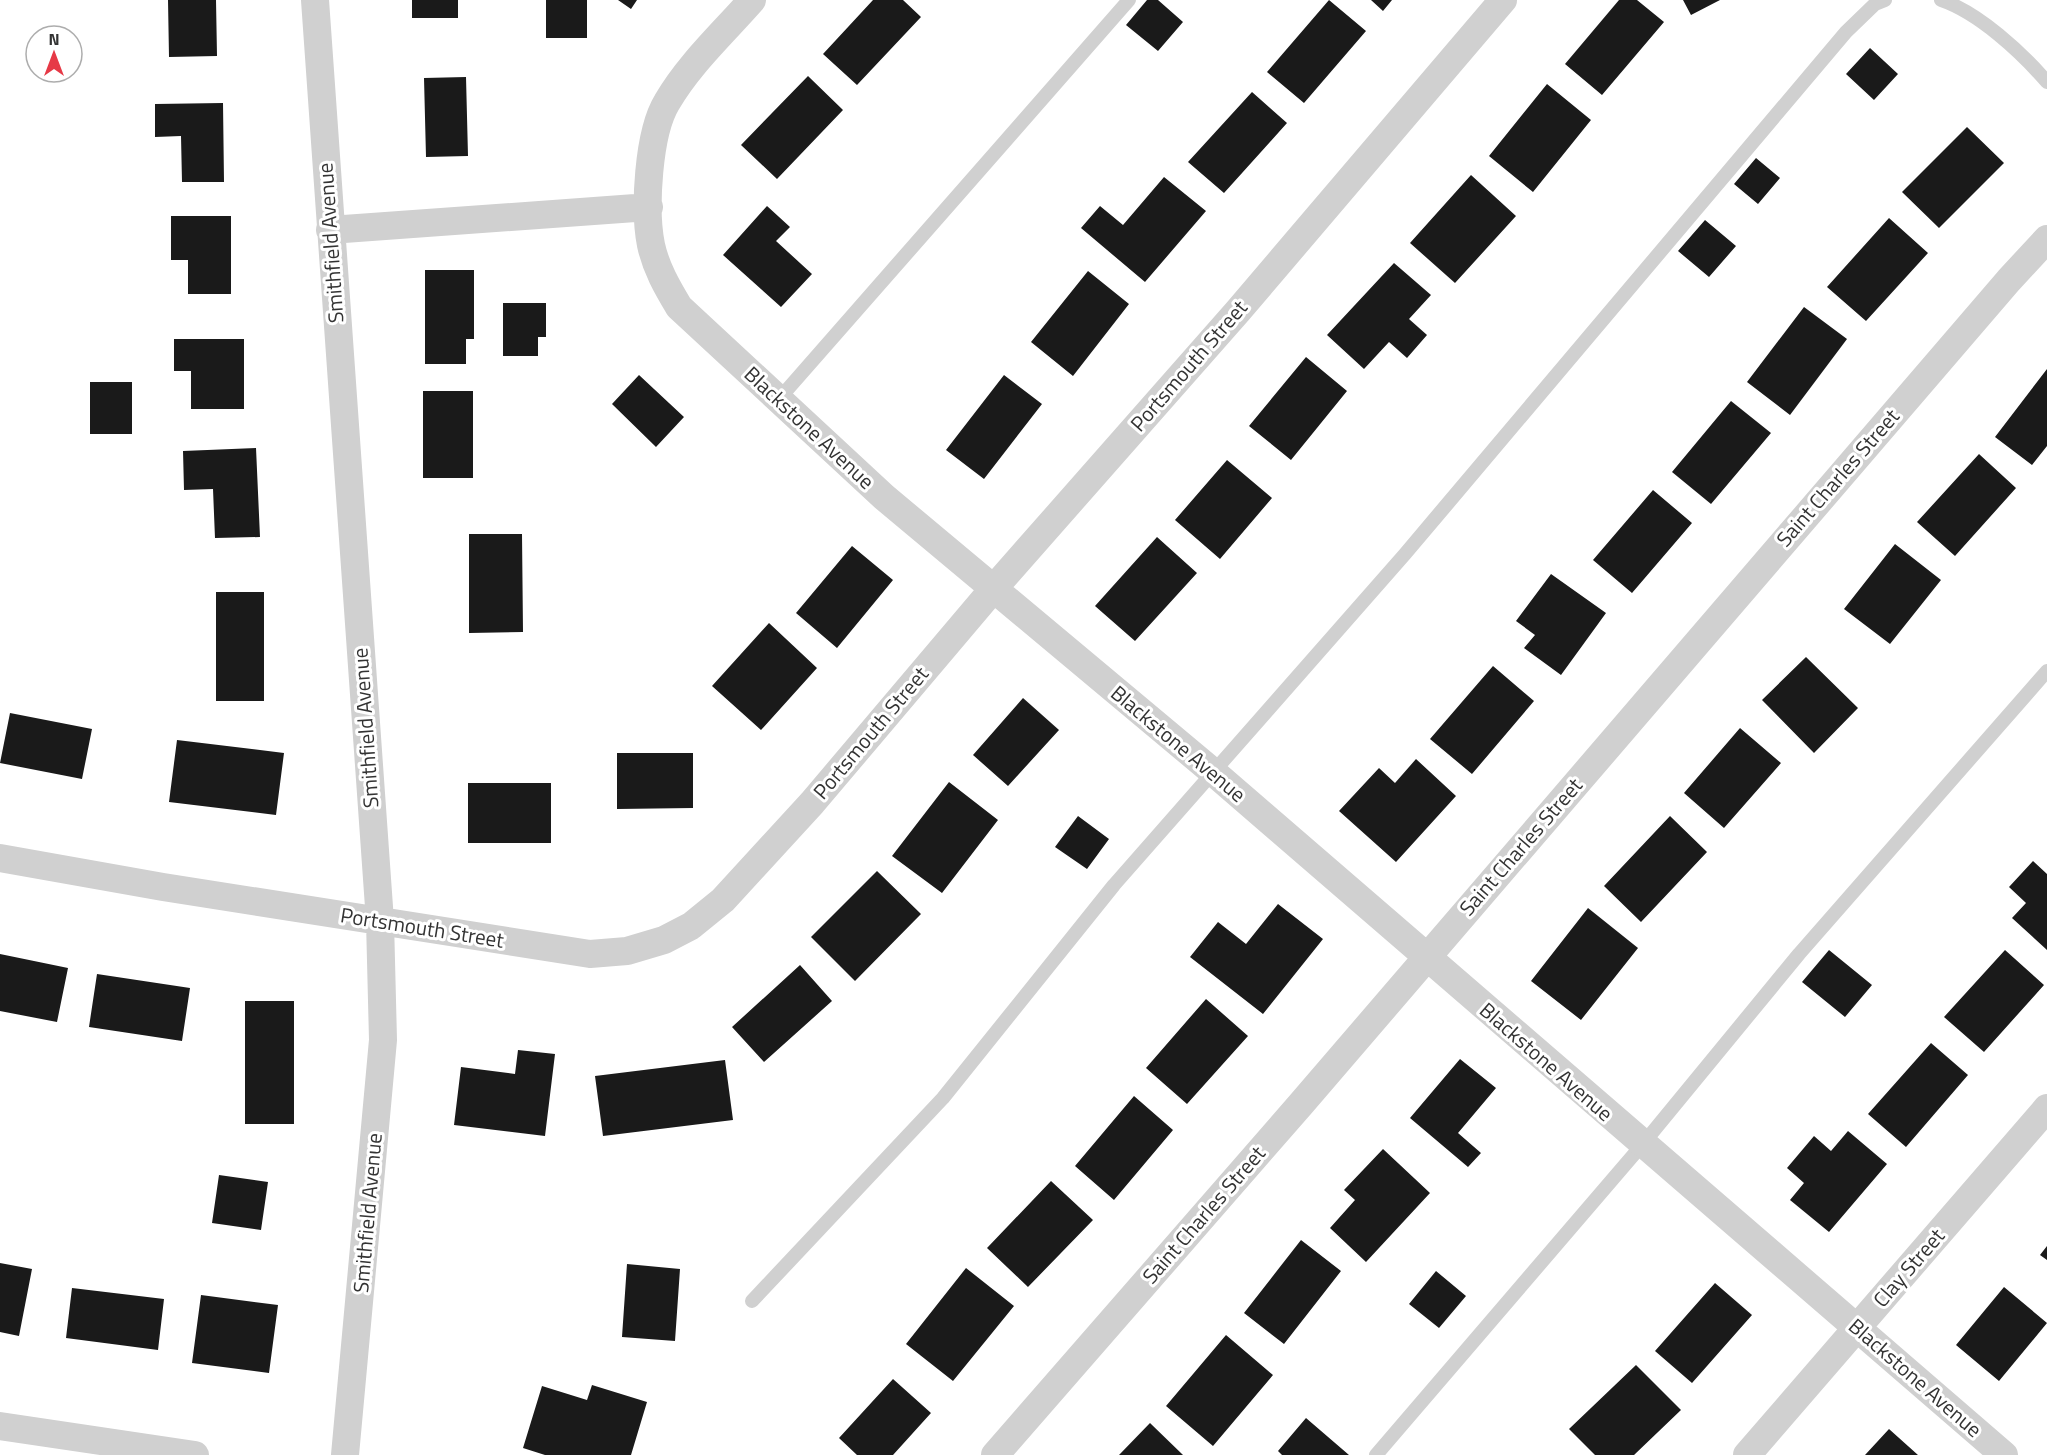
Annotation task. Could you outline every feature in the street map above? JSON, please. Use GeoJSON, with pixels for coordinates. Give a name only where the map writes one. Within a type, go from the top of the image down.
{"type":"FeatureCollection","features":[{"type":"Feature","properties":{"kind":"street","name":"Smithfield Avenue"},"geometry":{"type":"LineString","coordinates":[[315,0],[380,921],[383,1040],[345,1455]]}},
{"type":"Feature","properties":{"kind":"street","name":"Blackstone Avenue"},"geometry":{"type":"LineString","coordinates":[[752,0],[686,76],[666,103],[656,127],[651,152],[649,207],[651,245],[661,278],[679,308],[884,496],[1213,772],[1642,1145],[2004,1455]]}},
{"type":"Feature","properties":{"kind":"street","name":"Portsmouth Street"},"geometry":{"type":"LineString","coordinates":[[0,858],[590,954],[627,951],[664,940],[691,926],[723,900],[812,802],[994,588],[1246,302],[1503,0]]}},
{"type":"Feature","properties":{"kind":"street"},"geometry":{"type":"LineString","coordinates":[[330,230],[649,207]]}},
{"type":"Feature","properties":{"kind":"street","name":"Saint Charles Street"},"geometry":{"type":"LineString","coordinates":[[995,1455],[2047,238]]}},
{"type":"Feature","properties":{"kind":"street","name":"Clay Street"},"geometry":{"type":"LineString","coordinates":[[1747,1455],[2047,1108]]}},
{"type":"Feature","properties":{"kind":"street"},"geometry":{"type":"LineString","coordinates":[[0,1426],[195,1455]]}},
{"type":"Feature","properties":{"kind":"lane"},"geometry":{"type":"LineString","coordinates":[[779,399],[1129,0]]}},
{"type":"Feature","properties":{"kind":"lane"},"geometry":{"type":"LineString","coordinates":[[752,1300],[943,1098],[1114,885],[1443,510],[1846,32],[1875,4],[1885,0]]}},
{"type":"Feature","properties":{"kind":"lane"},"geometry":{"type":"LineString","coordinates":[[1941,0],[1950,3],[1995,32],[2047,82]]}},
{"type":"Feature","properties":{"kind":"lane"},"geometry":{"type":"LineString","coordinates":[[1376,1455],[1642,1145],[1799,954],[2047,671]]}},
{"type":"Feature","properties":{"kind":"building"},"geometry":{"type":"Polygon","coordinates":[[[168,0],[216,0],[217,56],[169,57],[168,0]]]}},
{"type":"Feature","properties":{"kind":"building"},"geometry":{"type":"Polygon","coordinates":[[[412,0],[458,0],[458,18],[412,18],[412,0]]]}},
{"type":"Feature","properties":{"kind":"building"},"geometry":{"type":"Polygon","coordinates":[[[546,0],[587,0],[587,38],[546,38],[546,0]]]}},
{"type":"Feature","properties":{"kind":"building"},"geometry":{"type":"Polygon","coordinates":[[[618,0],[637,0],[631,9],[618,0]]]}},
{"type":"Feature","properties":{"kind":"building"},"geometry":{"type":"Polygon","coordinates":[[[873,0],[903,0],[921,17],[857,85],[823,54],[873,0]]]}},
{"type":"Feature","properties":{"kind":"building"},"geometry":{"type":"Polygon","coordinates":[[[1147,0],[1158,0],[1183,22],[1158,51],[1126,25],[1147,0]]]}},
{"type":"Feature","properties":{"kind":"building"},"geometry":{"type":"Polygon","coordinates":[[[1329,0],[1366,31],[1304,103],[1267,72],[1329,0]]]}},
{"type":"Feature","properties":{"kind":"building"},"geometry":{"type":"Polygon","coordinates":[[[1371,0],[1392,0],[1383,11],[1371,0]]]}},
{"type":"Feature","properties":{"kind":"building"},"geometry":{"type":"Polygon","coordinates":[[[1619,0],[1637,0],[1664,22],[1602,95],[1565,64],[1619,0]]]}},
{"type":"Feature","properties":{"kind":"building"},"geometry":{"type":"Polygon","coordinates":[[[1683,0],[1720,0],[1691,15],[1683,0]]]}},
{"type":"Feature","properties":{"kind":"building"},"geometry":{"type":"Polygon","coordinates":[[[1870,48],[1898,74],[1874,100],[1846,74],[1870,48]]]}},
{"type":"Feature","properties":{"kind":"building"},"geometry":{"type":"Polygon","coordinates":[[[808,76],[843,110],[777,179],[741,145],[808,76]]]}},
{"type":"Feature","properties":{"kind":"building"},"geometry":{"type":"Polygon","coordinates":[[[466,77],[468,156],[426,157],[424,78],[466,77]]]}},
{"type":"Feature","properties":{"kind":"building"},"geometry":{"type":"Polygon","coordinates":[[[1547,84],[1591,120],[1533,192],[1489,156],[1547,84]]]}},
{"type":"Feature","properties":{"kind":"building"},"geometry":{"type":"Polygon","coordinates":[[[1252,92],[1287,123],[1224,193],[1188,162],[1252,92]]]}},
{"type":"Feature","properties":{"kind":"building"},"geometry":{"type":"Polygon","coordinates":[[[223,103],[224,182],[182,182],[181,136],[155,137],[155,104],[223,103]]]}},
{"type":"Feature","properties":{"kind":"building"},"geometry":{"type":"Polygon","coordinates":[[[1967,127],[2004,163],[1939,228],[1902,192],[1967,127]]]}},
{"type":"Feature","properties":{"kind":"building"},"geometry":{"type":"Polygon","coordinates":[[[1756,158],[1780,178],[1758,204],[1734,184],[1756,158]]]}},
{"type":"Feature","properties":{"kind":"building"},"geometry":{"type":"Polygon","coordinates":[[[1471,175],[1516,216],[1455,283],[1410,243],[1471,175]]]}},
{"type":"Feature","properties":{"kind":"building"},"geometry":{"type":"Polygon","coordinates":[[[1164,177],[1206,211],[1145,282],[1081,228],[1100,206],[1123,225],[1164,177]]]}},
{"type":"Feature","properties":{"kind":"building"},"geometry":{"type":"Polygon","coordinates":[[[767,206],[790,227],[776,241],[812,274],[781,307],[723,255],[767,206]]]}},
{"type":"Feature","properties":{"kind":"building"},"geometry":{"type":"Polygon","coordinates":[[[171,216],[231,216],[231,294],[188,294],[188,260],[171,260],[171,216]]]}},
{"type":"Feature","properties":{"kind":"building"},"geometry":{"type":"Polygon","coordinates":[[[1889,218],[1928,253],[1866,321],[1827,287],[1889,218]]]}},
{"type":"Feature","properties":{"kind":"building"},"geometry":{"type":"Polygon","coordinates":[[[1705,220],[1736,246],[1709,277],[1678,251],[1705,220]]]}},
{"type":"Feature","properties":{"kind":"building"},"geometry":{"type":"Polygon","coordinates":[[[1394,263],[1431,295],[1409,319],[1427,335],[1407,358],[1389,342],[1364,369],[1327,335],[1394,263]]]}},
{"type":"Feature","properties":{"kind":"building"},"geometry":{"type":"Polygon","coordinates":[[[425,270],[474,270],[474,339],[466,339],[466,364],[425,364],[425,270]]]}},
{"type":"Feature","properties":{"kind":"building"},"geometry":{"type":"Polygon","coordinates":[[[1088,271],[1129,304],[1073,376],[1031,342],[1088,271]]]}},
{"type":"Feature","properties":{"kind":"building"},"geometry":{"type":"Polygon","coordinates":[[[503,303],[546,303],[546,337],[538,337],[538,356],[503,356],[503,303]]]}},
{"type":"Feature","properties":{"kind":"building"},"geometry":{"type":"Polygon","coordinates":[[[1804,307],[1847,339],[1790,415],[1747,382],[1804,307]]]}},
{"type":"Feature","properties":{"kind":"building"},"geometry":{"type":"Polygon","coordinates":[[[174,339],[244,339],[244,409],[191,409],[191,371],[174,371],[174,339]]]}},
{"type":"Feature","properties":{"kind":"building"},"geometry":{"type":"Polygon","coordinates":[[[1306,357],[1347,391],[1291,460],[1249,426],[1306,357]]]}},
{"type":"Feature","properties":{"kind":"building"},"geometry":{"type":"Polygon","coordinates":[[[2047,369],[2047,446],[2032,465],[1995,437],[2047,369]]]}},
{"type":"Feature","properties":{"kind":"building"},"geometry":{"type":"Polygon","coordinates":[[[639,375],[684,417],[656,447],[612,404],[639,375]]]}},
{"type":"Feature","properties":{"kind":"building"},"geometry":{"type":"Polygon","coordinates":[[[1004,375],[1042,404],[984,479],[946,450],[1004,375]]]}},
{"type":"Feature","properties":{"kind":"building"},"geometry":{"type":"Polygon","coordinates":[[[90,382],[132,382],[132,434],[90,434],[90,382]]]}},
{"type":"Feature","properties":{"kind":"building"},"geometry":{"type":"Polygon","coordinates":[[[423,391],[473,391],[473,478],[423,478],[423,391]]]}},
{"type":"Feature","properties":{"kind":"building"},"geometry":{"type":"Polygon","coordinates":[[[1731,401],[1771,433],[1711,504],[1672,472],[1731,401]]]}},
{"type":"Feature","properties":{"kind":"building"},"geometry":{"type":"Polygon","coordinates":[[[256,448],[260,537],[215,538],[213,489],[184,490],[183,451],[256,448]]]}},
{"type":"Feature","properties":{"kind":"building"},"geometry":{"type":"Polygon","coordinates":[[[1979,454],[2016,488],[1955,556],[1917,522],[1979,454]]]}},
{"type":"Feature","properties":{"kind":"building"},"geometry":{"type":"Polygon","coordinates":[[[1227,460],[1272,498],[1220,559],[1175,520],[1227,460]]]}},
{"type":"Feature","properties":{"kind":"building"},"geometry":{"type":"Polygon","coordinates":[[[1653,490],[1692,523],[1632,593],[1593,560],[1653,490]]]}},
{"type":"Feature","properties":{"kind":"building"},"geometry":{"type":"Polygon","coordinates":[[[469,534],[522,534],[523,632],[469,633],[469,534]]]}},
{"type":"Feature","properties":{"kind":"building"},"geometry":{"type":"Polygon","coordinates":[[[1157,537],[1197,573],[1135,641],[1095,606],[1157,537]]]}},
{"type":"Feature","properties":{"kind":"building"},"geometry":{"type":"Polygon","coordinates":[[[1895,544],[1941,580],[1890,644],[1844,609],[1895,544]]]}},
{"type":"Feature","properties":{"kind":"building"},"geometry":{"type":"Polygon","coordinates":[[[852,546],[893,580],[837,648],[796,613],[852,546]]]}},
{"type":"Feature","properties":{"kind":"building"},"geometry":{"type":"Polygon","coordinates":[[[1551,574],[1606,613],[1561,675],[1524,648],[1535,635],[1516,621],[1551,574]]]}},
{"type":"Feature","properties":{"kind":"building"},"geometry":{"type":"Polygon","coordinates":[[[216,592],[264,592],[264,701],[216,701],[216,592]]]}},
{"type":"Feature","properties":{"kind":"building"},"geometry":{"type":"Polygon","coordinates":[[[769,623],[817,668],[761,730],[712,686],[769,623]]]}},
{"type":"Feature","properties":{"kind":"building"},"geometry":{"type":"Polygon","coordinates":[[[1806,657],[1858,708],[1814,753],[1762,700],[1806,657]]]}},
{"type":"Feature","properties":{"kind":"building"},"geometry":{"type":"Polygon","coordinates":[[[1493,666],[1534,701],[1472,774],[1430,739],[1493,666]]]}},
{"type":"Feature","properties":{"kind":"building"},"geometry":{"type":"Polygon","coordinates":[[[1023,698],[1059,730],[1008,786],[973,755],[1023,698]]]}},
{"type":"Feature","properties":{"kind":"building"},"geometry":{"type":"Polygon","coordinates":[[[10,713],[92,729],[82,779],[0,763],[10,713]]]}},
{"type":"Feature","properties":{"kind":"building"},"geometry":{"type":"Polygon","coordinates":[[[1740,728],[1781,763],[1724,828],[1684,793],[1740,728]]]}},
{"type":"Feature","properties":{"kind":"building"},"geometry":{"type":"Polygon","coordinates":[[[177,740],[284,753],[276,815],[169,802],[177,740]]]}},
{"type":"Feature","properties":{"kind":"building"},"geometry":{"type":"Polygon","coordinates":[[[617,753],[693,753],[693,808],[617,809],[617,753]]]}},
{"type":"Feature","properties":{"kind":"building"},"geometry":{"type":"Polygon","coordinates":[[[1416,759],[1456,796],[1396,862],[1339,811],[1379,768],[1395,783],[1416,759]]]}},
{"type":"Feature","properties":{"kind":"building"},"geometry":{"type":"Polygon","coordinates":[[[949,782],[998,820],[942,893],[892,856],[949,782]]]}},
{"type":"Feature","properties":{"kind":"building"},"geometry":{"type":"Polygon","coordinates":[[[468,783],[551,783],[551,843],[468,843],[468,783]]]}},
{"type":"Feature","properties":{"kind":"building"},"geometry":{"type":"Polygon","coordinates":[[[1078,816],[1109,839],[1087,869],[1055,847],[1078,816]]]}},
{"type":"Feature","properties":{"kind":"building"},"geometry":{"type":"Polygon","coordinates":[[[1670,816],[1707,852],[1641,922],[1604,886],[1670,816]]]}},
{"type":"Feature","properties":{"kind":"building"},"geometry":{"type":"Polygon","coordinates":[[[2033,861],[2047,874],[2047,950],[2012,918],[2026,903],[2009,887],[2033,861]]]}},
{"type":"Feature","properties":{"kind":"building"},"geometry":{"type":"Polygon","coordinates":[[[877,871],[921,914],[855,981],[811,937],[877,871]]]}},
{"type":"Feature","properties":{"kind":"building"},"geometry":{"type":"Polygon","coordinates":[[[1278,904],[1323,939],[1263,1014],[1190,957],[1218,922],[1246,944],[1278,904]]]}},
{"type":"Feature","properties":{"kind":"building"},"geometry":{"type":"Polygon","coordinates":[[[1588,908],[1638,948],[1581,1020],[1531,981],[1588,908]]]}},
{"type":"Feature","properties":{"kind":"building"},"geometry":{"type":"Polygon","coordinates":[[[1829,950],[1872,985],[1845,1017],[1802,982],[1829,950]]]}},
{"type":"Feature","properties":{"kind":"building"},"geometry":{"type":"Polygon","coordinates":[[[2005,950],[2044,985],[1984,1052],[1944,1017],[2005,950]]]}},
{"type":"Feature","properties":{"kind":"building"},"geometry":{"type":"Polygon","coordinates":[[[0,954],[68,968],[57,1022],[0,1011],[0,954]]]}},
{"type":"Feature","properties":{"kind":"building"},"geometry":{"type":"Polygon","coordinates":[[[800,965],[832,1001],[764,1062],[732,1027],[800,965]]]}},
{"type":"Feature","properties":{"kind":"building"},"geometry":{"type":"Polygon","coordinates":[[[97,974],[190,988],[182,1041],[89,1027],[97,974]]]}},
{"type":"Feature","properties":{"kind":"building"},"geometry":{"type":"Polygon","coordinates":[[[1206,999],[1248,1036],[1187,1104],[1146,1068],[1206,999]]]}},
{"type":"Feature","properties":{"kind":"building"},"geometry":{"type":"Polygon","coordinates":[[[245,1001],[294,1001],[294,1124],[245,1124],[245,1001]]]}},
{"type":"Feature","properties":{"kind":"building"},"geometry":{"type":"Polygon","coordinates":[[[1931,1043],[1968,1075],[1906,1147],[1868,1114],[1931,1043]]]}},
{"type":"Feature","properties":{"kind":"building"},"geometry":{"type":"Polygon","coordinates":[[[518,1050],[555,1054],[545,1136],[454,1125],[461,1067],[515,1074],[518,1050]]]}},
{"type":"Feature","properties":{"kind":"building"},"geometry":{"type":"Polygon","coordinates":[[[1460,1059],[1496,1088],[1458,1133],[1481,1153],[1468,1167],[1410,1118],[1460,1059]]]}},
{"type":"Feature","properties":{"kind":"building"},"geometry":{"type":"Polygon","coordinates":[[[725,1060],[733,1120],[603,1136],[595,1076],[725,1060]]]}},
{"type":"Feature","properties":{"kind":"building"},"geometry":{"type":"Polygon","coordinates":[[[1134,1096],[1173,1130],[1114,1200],[1075,1166],[1134,1096]]]}},
{"type":"Feature","properties":{"kind":"building"},"geometry":{"type":"Polygon","coordinates":[[[1848,1131],[1887,1164],[1829,1232],[1790,1200],[1804,1183],[1787,1168],[1814,1136],[1831,1151],[1848,1131]]]}},
{"type":"Feature","properties":{"kind":"building"},"geometry":{"type":"Polygon","coordinates":[[[1383,1149],[1430,1193],[1366,1262],[1330,1228],[1355,1200],[1344,1190],[1383,1149]]]}},
{"type":"Feature","properties":{"kind":"building"},"geometry":{"type":"Polygon","coordinates":[[[219,1175],[268,1182],[261,1230],[212,1223],[219,1175]]]}},
{"type":"Feature","properties":{"kind":"building"},"geometry":{"type":"Polygon","coordinates":[[[1051,1181],[1093,1220],[1028,1287],[987,1248],[1051,1181]]]}},
{"type":"Feature","properties":{"kind":"building"},"geometry":{"type":"Polygon","coordinates":[[[1301,1240],[1341,1271],[1284,1344],[1244,1313],[1301,1240]]]}},
{"type":"Feature","properties":{"kind":"building"},"geometry":{"type":"Polygon","coordinates":[[[2047,1246],[2047,1260],[2040,1255],[2047,1246]]]}},
{"type":"Feature","properties":{"kind":"building"},"geometry":{"type":"Polygon","coordinates":[[[0,1263],[32,1269],[19,1336],[0,1332],[0,1263]]]}},
{"type":"Feature","properties":{"kind":"building"},"geometry":{"type":"Polygon","coordinates":[[[627,1264],[680,1269],[675,1341],[622,1337],[627,1264]]]}},
{"type":"Feature","properties":{"kind":"building"},"geometry":{"type":"Polygon","coordinates":[[[966,1268],[1014,1306],[953,1381],[906,1344],[966,1268]]]}},
{"type":"Feature","properties":{"kind":"building"},"geometry":{"type":"Polygon","coordinates":[[[1436,1271],[1466,1296],[1439,1328],[1409,1304],[1436,1271]]]}},
{"type":"Feature","properties":{"kind":"building"},"geometry":{"type":"Polygon","coordinates":[[[1715,1283],[1752,1315],[1692,1383],[1655,1351],[1715,1283]]]}},
{"type":"Feature","properties":{"kind":"building"},"geometry":{"type":"Polygon","coordinates":[[[2004,1287],[2047,1323],[1999,1381],[1956,1345],[2004,1287]]]}},
{"type":"Feature","properties":{"kind":"building"},"geometry":{"type":"Polygon","coordinates":[[[72,1288],[164,1299],[158,1350],[66,1338],[72,1288]]]}},
{"type":"Feature","properties":{"kind":"building"},"geometry":{"type":"Polygon","coordinates":[[[201,1295],[278,1305],[269,1373],[192,1363],[201,1295]]]}},
{"type":"Feature","properties":{"kind":"building"},"geometry":{"type":"Polygon","coordinates":[[[1226,1335],[1273,1375],[1213,1446],[1166,1406],[1226,1335]]]}},
{"type":"Feature","properties":{"kind":"building"},"geometry":{"type":"Polygon","coordinates":[[[1636,1365],[1681,1410],[1634,1455],[1595,1455],[1569,1429],[1636,1365]]]}},
{"type":"Feature","properties":{"kind":"building"},"geometry":{"type":"Polygon","coordinates":[[[893,1379],[931,1413],[893,1455],[857,1455],[839,1438],[893,1379]]]}},
{"type":"Feature","properties":{"kind":"building"},"geometry":{"type":"Polygon","coordinates":[[[592,1385],[647,1402],[631,1455],[545,1455],[523,1448],[542,1386],[587,1400],[592,1385]]]}},
{"type":"Feature","properties":{"kind":"building"},"geometry":{"type":"Polygon","coordinates":[[[1306,1418],[1349,1455],[1282,1455],[1278,1451],[1306,1418]]]}},
{"type":"Feature","properties":{"kind":"building"},"geometry":{"type":"Polygon","coordinates":[[[1150,1423],[1183,1455],[1119,1455],[1150,1423]]]}},
{"type":"Feature","properties":{"kind":"building"},"geometry":{"type":"Polygon","coordinates":[[[1889,1429],[1918,1455],[1865,1455],[1889,1429]]]}}]}
